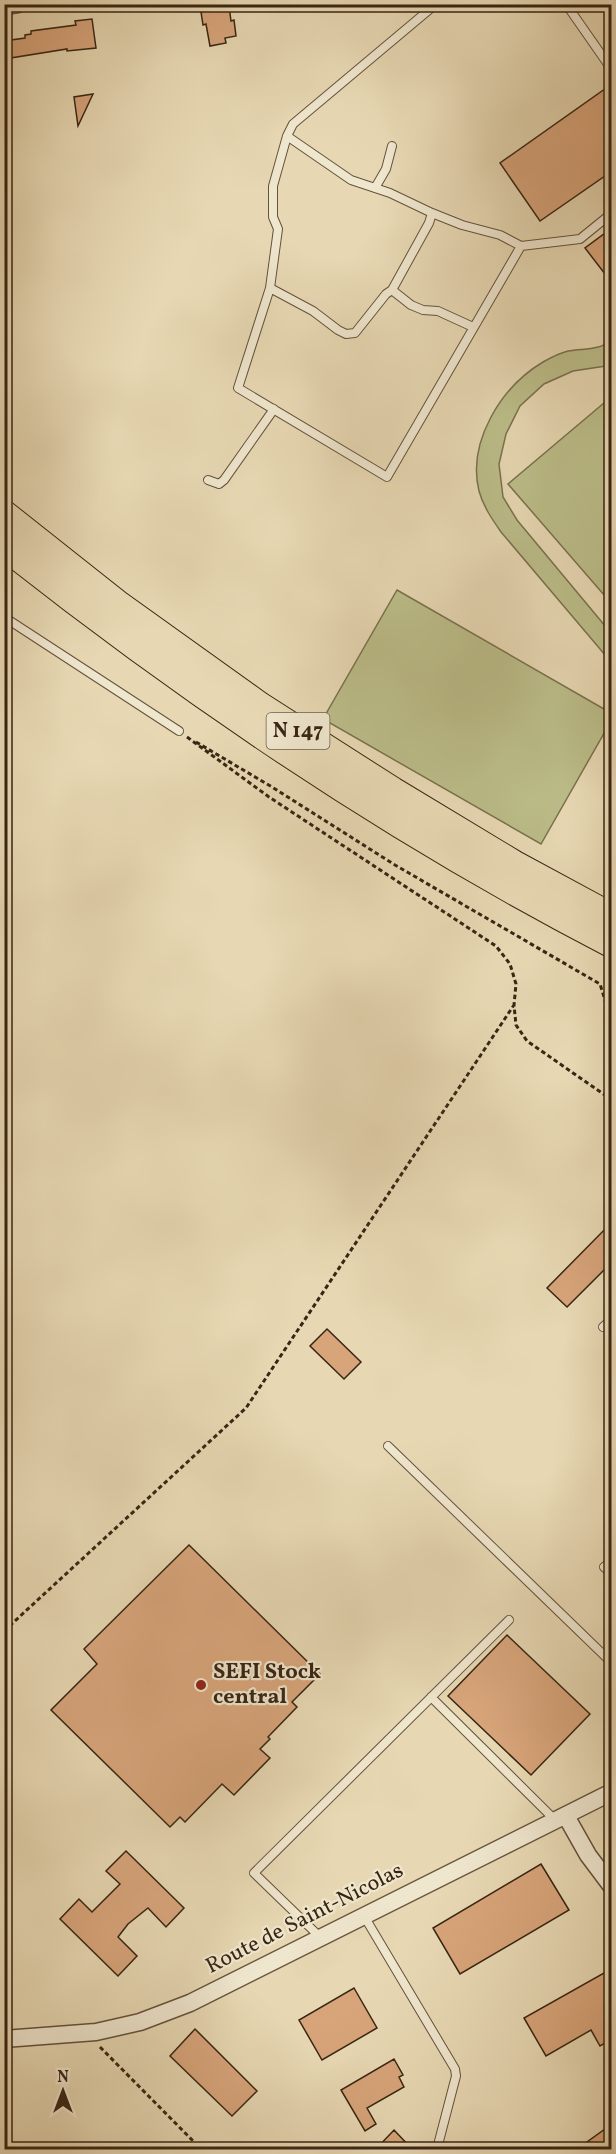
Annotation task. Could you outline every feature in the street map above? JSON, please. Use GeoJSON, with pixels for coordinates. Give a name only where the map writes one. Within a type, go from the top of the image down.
{"type":"FeatureCollection","features":[{"type":"Feature","properties":{"kind":"highway","name":"N 147"},"geometry":{"type":"LineString","coordinates":[[4,514],[119,605],[260,706],[433,816],[514,864],[612,917]]}},
{"type":"Feature","properties":{"kind":"highway","name":"N 147"},"geometry":{"type":"LineString","coordinates":[[4,546],[91,615],[243,724],[471,867],[612,944]]}},
{"type":"Feature","properties":{"kind":"highway"},"geometry":{"type":"LineString","coordinates":[[574,924],[594,947],[612,957]]}},
{"type":"Feature","properties":{"kind":"street"},"geometry":{"type":"LineString","coordinates":[[4,6],[18,4]]}},
{"type":"Feature","properties":{"kind":"street","name":"Route de Saint-Nicolas"},"geometry":{"type":"LineString","coordinates":[[4,2039],[96,2032],[140,2022],[190,2003],[612,1792]]}},
{"type":"Feature","properties":{"kind":"street"},"geometry":{"type":"LineString","coordinates":[[561,1819],[612,1887]]}},
{"type":"Feature","properties":{"kind":"lane"},"geometry":{"type":"LineString","coordinates":[[436,4],[293,124],[287,136],[273,186],[273,217],[278,229],[270,288],[238,388],[387,477],[521,246]]}},
{"type":"Feature","properties":{"kind":"lane"},"geometry":{"type":"LineString","coordinates":[[566,4],[612,70]]}},
{"type":"Feature","properties":{"kind":"lane"},"geometry":{"type":"LineString","coordinates":[[287,136],[351,180],[462,225],[500,235],[521,246],[580,238],[612,213]]}},
{"type":"Feature","properties":{"kind":"lane"},"geometry":{"type":"LineString","coordinates":[[375,188],[386,169],[392,146]]}},
{"type":"Feature","properties":{"kind":"lane"},"geometry":{"type":"LineString","coordinates":[[270,288],[313,311],[346,334],[355,333],[386,294],[392,290],[432,213]]}},
{"type":"Feature","properties":{"kind":"lane"},"geometry":{"type":"LineString","coordinates":[[392,290],[417,308],[438,311],[473,327]]}},
{"type":"Feature","properties":{"kind":"lane"},"geometry":{"type":"LineString","coordinates":[[208,480],[219,484],[224,480],[274,409]]}},
{"type":"Feature","properties":{"kind":"lane"},"geometry":{"type":"LineString","coordinates":[[4,617],[179,731]]}},
{"type":"Feature","properties":{"kind":"lane"},"geometry":{"type":"LineString","coordinates":[[603,1327],[612,1319]]}},
{"type":"Feature","properties":{"kind":"lane"},"geometry":{"type":"LineString","coordinates":[[388,1446],[612,1663]]}},
{"type":"Feature","properties":{"kind":"lane"},"geometry":{"type":"LineString","coordinates":[[612,1560],[604,1567],[612,1574]]}},
{"type":"Feature","properties":{"kind":"lane"},"geometry":{"type":"LineString","coordinates":[[320,1937],[254,1873],[509,1620]]}},
{"type":"Feature","properties":{"kind":"lane"},"geometry":{"type":"LineString","coordinates":[[431,1697],[561,1819]]}},
{"type":"Feature","properties":{"kind":"lane"},"geometry":{"type":"LineString","coordinates":[[363,1915],[455,2069],[456,2076],[437,2148]]}},
{"type":"Feature","properties":{"kind":"path"},"geometry":{"type":"LineString","coordinates":[[179,731],[269,797],[496,946],[510,964],[516,984],[514,1005],[516,1025],[527,1041],[612,1100]]}},
{"type":"Feature","properties":{"kind":"path"},"geometry":{"type":"LineString","coordinates":[[179,731],[395,865],[600,984],[612,1023]]}},
{"type":"Feature","properties":{"kind":"path"},"geometry":{"type":"LineString","coordinates":[[4,1631],[246,1408],[514,1005]]}},
{"type":"Feature","properties":{"kind":"path"},"geometry":{"type":"LineString","coordinates":[[96,2032],[102,2050],[202,2150]]}},
{"type":"Feature","properties":{"kind":"green space"},"geometry":{"type":"Polygon","coordinates":[[[611,340],[611,368],[606,366],[573,371],[544,384],[520,406],[506,434],[499,464],[503,497],[517,520],[611,633],[611,662],[501,532],[483,502],[477,472],[478,454],[483,435],[501,401],[514,386],[543,362],[555,356],[568,351],[596,348],[611,340]]]}},
{"type":"Feature","properties":{"kind":"green space"},"geometry":{"type":"Polygon","coordinates":[[[611,397],[611,603],[508,484],[611,397]]]}},
{"type":"Feature","properties":{"kind":"green space"},"geometry":{"type":"Polygon","coordinates":[[[397,590],[611,713],[611,721],[541,844],[323,719],[397,590]]]}},
{"type":"Feature","properties":{"kind":"building"},"geometry":{"type":"Polygon","coordinates":[[[203,4],[229,6],[236,36],[225,38],[226,43],[210,46],[206,24],[203,25],[201,12],[205,11],[203,4]]]}},
{"type":"Feature","properties":{"kind":"building"},"geometry":{"type":"Polygon","coordinates":[[[92,19],[96,48],[67,51],[67,49],[4,59],[4,41],[25,38],[25,35],[31,34],[31,31],[76,25],[75,21],[92,19]]]}},
{"type":"Feature","properties":{"kind":"building"},"geometry":{"type":"Polygon","coordinates":[[[612,84],[612,171],[540,221],[500,163],[612,84]]]}},
{"type":"Feature","properties":{"kind":"building"},"geometry":{"type":"Polygon","coordinates":[[[93,94],[78,126],[74,97],[93,94]]]}},
{"type":"Feature","properties":{"kind":"building"},"geometry":{"type":"Polygon","coordinates":[[[612,228],[612,283],[585,248],[612,228]]]}},
{"type":"Feature","properties":{"kind":"building"},"geometry":{"type":"Polygon","coordinates":[[[612,1222],[612,1262],[567,1307],[547,1288],[612,1222]]]}},
{"type":"Feature","properties":{"kind":"building"},"geometry":{"type":"Polygon","coordinates":[[[327,1329],[361,1362],[344,1379],[310,1346],[327,1329]]]}},
{"type":"Feature","properties":{"kind":"building","name":"SEFI Stock central"},"geometry":{"type":"Polygon","coordinates":[[[189,1545],[320,1674],[292,1702],[297,1707],[268,1737],[270,1739],[260,1749],[270,1758],[234,1795],[222,1784],[185,1822],[180,1817],[170,1827],[51,1710],[97,1664],[84,1649],[189,1545]]]}},
{"type":"Feature","properties":{"kind":"building"},"geometry":{"type":"Polygon","coordinates":[[[507,1635],[590,1714],[531,1775],[448,1696],[507,1635]]]}},
{"type":"Feature","properties":{"kind":"building"},"geometry":{"type":"Polygon","coordinates":[[[126,1851],[184,1908],[166,1927],[148,1908],[128,1924],[118,1937],[137,1956],[118,1976],[60,1919],[79,1899],[92,1912],[120,1884],[106,1871],[126,1851]]]}},
{"type":"Feature","properties":{"kind":"building"},"geometry":{"type":"Polygon","coordinates":[[[541,1864],[569,1910],[460,1974],[433,1928],[541,1864]]]}},
{"type":"Feature","properties":{"kind":"building"},"geometry":{"type":"Polygon","coordinates":[[[604,1973],[612,1987],[612,2039],[600,2046],[591,2030],[546,2056],[524,2018],[604,1973]]]}},
{"type":"Feature","properties":{"kind":"building"},"geometry":{"type":"Polygon","coordinates":[[[354,1988],[377,2028],[322,2060],[299,2020],[354,1988]]]}},
{"type":"Feature","properties":{"kind":"building"},"geometry":{"type":"Polygon","coordinates":[[[195,2029],[257,2091],[232,2116],[170,2056],[195,2029]]]}},
{"type":"Feature","properties":{"kind":"building"},"geometry":{"type":"Polygon","coordinates":[[[394,2059],[403,2075],[399,2077],[404,2087],[367,2108],[376,2124],[365,2131],[341,2090],[394,2059]]]}},
{"type":"Feature","properties":{"kind":"building"},"geometry":{"type":"Polygon","coordinates":[[[612,2124],[612,2150],[592,2150],[587,2142],[612,2124]]]}},
{"type":"Feature","properties":{"kind":"building"},"geometry":{"type":"Polygon","coordinates":[[[394,2130],[413,2150],[375,2150],[394,2130]]]}},
{"type":"Feature","properties":{"kind":"place","name":"SEFI Stock central"},"geometry":{"type":"Point","coordinates":[201,1685]}}]}
